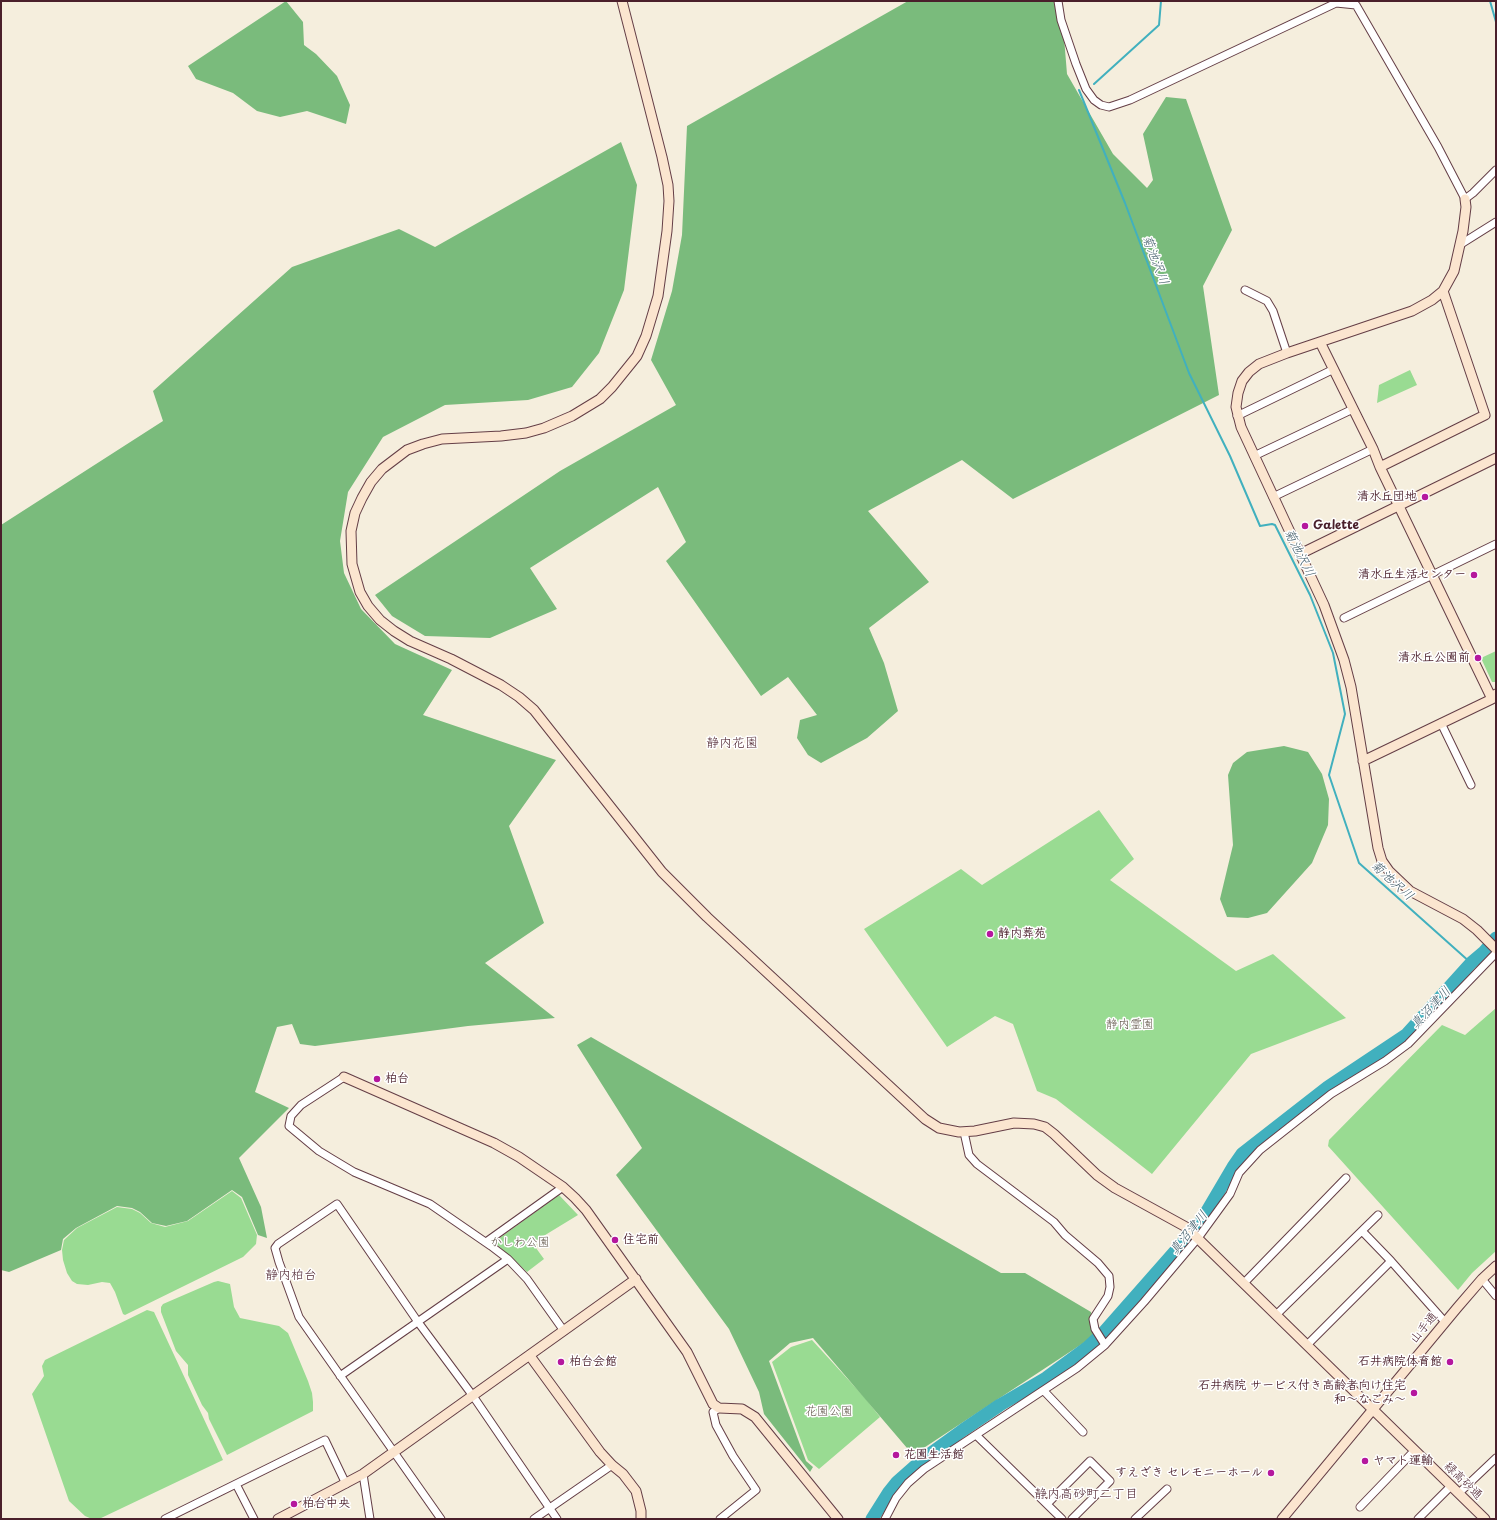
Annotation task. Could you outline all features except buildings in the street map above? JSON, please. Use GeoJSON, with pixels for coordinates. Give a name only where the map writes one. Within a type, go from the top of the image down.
{"type":"FeatureCollection","features":[{"type":"Feature","properties":{"kind":"street","name":"緑高砂通"},"geometry":{"type":"LineString","coordinates":[[622,1],[662,157],[669,201],[667,231],[658,296],[653,315],[637,356],[612,387],[600,399],[559,423],[526,433],[501,436],[442,439],[407,450],[382,468],[371,482],[355,513],[351,531],[351,550],[355,578],[360,592],[368,606],[380,620],[394,631],[410,641],[451,659],[501,685],[534,710],[662,872],[707,917],[925,1119],[939,1128],[949,1131],[975,1131],[1014,1123],[1034,1124],[1044,1128],[1054,1134],[1097,1175],[1115,1188],[1186,1227],[1485,1519]]}},
{"type":"Feature","properties":{"kind":"street"},"geometry":{"type":"LineString","coordinates":[[885,1519],[896,1498],[908,1483],[924,1469],[1077,1368],[1104,1343],[1144,1302],[1230,1194],[1238,1172],[1260,1150],[1330,1094],[1385,1061],[1408,1044],[1496,950],[1463,918],[1410,891],[1389,871],[1382,861],[1378,848],[1351,686],[1344,660],[1324,605],[1241,427],[1237,416],[1236,400],[1245,377],[1259,364],[1287,353],[1412,311],[1432,300],[1443,290],[1454,271],[1461,244],[1466,206],[1465,199],[1438,147],[1356,5],[1336,3],[1130,100],[1109,107],[1101,105],[1094,100],[1086,89],[1061,20],[1058,1]]}},
{"type":"Feature","properties":{"kind":"street"},"geometry":{"type":"LineString","coordinates":[[1465,199],[1496,170]]}},
{"type":"Feature","properties":{"kind":"street"},"geometry":{"type":"LineString","coordinates":[[1461,244],[1496,222]]}},
{"type":"Feature","properties":{"kind":"street"},"geometry":{"type":"LineString","coordinates":[[1245,290],[1267,301],[1273,311],[1287,353]]}},
{"type":"Feature","properties":{"kind":"street"},"geometry":{"type":"LineString","coordinates":[[1380,467],[1485,415],[1443,290]]}},
{"type":"Feature","properties":{"kind":"street"},"geometry":{"type":"LineString","coordinates":[[1320,342],[1373,449],[1380,467],[1432,575],[1494,696],[1363,761]]}},
{"type":"Feature","properties":{"kind":"street"},"geometry":{"type":"LineString","coordinates":[[1237,416],[1334,369]]}},
{"type":"Feature","properties":{"kind":"street"},"geometry":{"type":"LineString","coordinates":[[1254,456],[1353,408]]}},
{"type":"Feature","properties":{"kind":"street"},"geometry":{"type":"LineString","coordinates":[[1273,497],[1373,449]]}},
{"type":"Feature","properties":{"kind":"street"},"geometry":{"type":"LineString","coordinates":[[1300,554],[1496,458]]}},
{"type":"Feature","properties":{"kind":"street"},"geometry":{"type":"LineString","coordinates":[[1344,618],[1496,544]]}},
{"type":"Feature","properties":{"kind":"street"},"geometry":{"type":"LineString","coordinates":[[1442,723],[1471,785]]}},
{"type":"Feature","properties":{"kind":"street"},"geometry":{"type":"LineString","coordinates":[[564,1331],[526,1279],[508,1259],[486,1242],[430,1204],[354,1172],[319,1151],[289,1126],[291,1116],[301,1105],[344,1077],[494,1143],[519,1157],[562,1187],[586,1210],[687,1352],[713,1404],[719,1408],[742,1409],[756,1417],[838,1519]]}},
{"type":"Feature","properties":{"kind":"street"},"geometry":{"type":"LineString","coordinates":[[964,1132],[969,1155],[977,1164],[1054,1222],[1065,1235],[1098,1263],[1109,1276],[1110,1287],[1108,1296],[1093,1319],[1095,1329],[1104,1343]]}},
{"type":"Feature","properties":{"kind":"street"},"geometry":{"type":"LineString","coordinates":[[1244,1283],[1346,1178]]}},
{"type":"Feature","properties":{"kind":"street"},"geometry":{"type":"LineString","coordinates":[[486,1242],[562,1187]]}},
{"type":"Feature","properties":{"kind":"street"},"geometry":{"type":"LineString","coordinates":[[441,1519],[299,1316],[275,1248],[285,1239],[337,1204],[418,1322],[473,1396],[557,1519]]}},
{"type":"Feature","properties":{"kind":"street"},"geometry":{"type":"LineString","coordinates":[[1276,1314],[1378,1215]]}},
{"type":"Feature","properties":{"kind":"street"},"geometry":{"type":"LineString","coordinates":[[1362,1231],[1391,1261],[1445,1322]]}},
{"type":"Feature","properties":{"kind":"street"},"geometry":{"type":"LineString","coordinates":[[340,1376],[508,1259]]}},
{"type":"Feature","properties":{"kind":"street"},"geometry":{"type":"LineString","coordinates":[[1307,1345],[1391,1261]]}},
{"type":"Feature","properties":{"kind":"street","name":"山手通"},"geometry":{"type":"LineString","coordinates":[[1282,1519],[1445,1322],[1482,1279],[1496,1266]]}},
{"type":"Feature","properties":{"kind":"street"},"geometry":{"type":"LineString","coordinates":[[278,1519],[363,1474],[636,1279]]}},
{"type":"Feature","properties":{"kind":"street"},"geometry":{"type":"LineString","coordinates":[[1482,1279],[1496,1296]]}},
{"type":"Feature","properties":{"kind":"street"},"geometry":{"type":"LineString","coordinates":[[530,1356],[600,1452],[623,1474],[636,1491],[641,1511],[641,1519]]}},
{"type":"Feature","properties":{"kind":"street"},"geometry":{"type":"LineString","coordinates":[[1044,1391],[1083,1432]]}},
{"type":"Feature","properties":{"kind":"street"},"geometry":{"type":"LineString","coordinates":[[719,1408],[713,1412],[716,1425],[733,1456],[756,1490],[720,1519]]}},
{"type":"Feature","properties":{"kind":"street"},"geometry":{"type":"LineString","coordinates":[[976,1435],[1062,1519]]}},
{"type":"Feature","properties":{"kind":"street"},"geometry":{"type":"LineString","coordinates":[[164,1519],[325,1440],[346,1484]]}},
{"type":"Feature","properties":{"kind":"street"},"geometry":{"type":"LineString","coordinates":[[1360,1507],[1414,1450]]}},
{"type":"Feature","properties":{"kind":"street"},"geometry":{"type":"LineString","coordinates":[[1458,1493],[1496,1458]]}},
{"type":"Feature","properties":{"kind":"street"},"geometry":{"type":"LineString","coordinates":[[1048,1504],[1090,1461],[1110,1481],[1072,1519]]}},
{"type":"Feature","properties":{"kind":"street"},"geometry":{"type":"LineString","coordinates":[[534,1519],[612,1465]]}},
{"type":"Feature","properties":{"kind":"street"},"geometry":{"type":"LineString","coordinates":[[363,1474],[370,1519]]}},
{"type":"Feature","properties":{"kind":"street"},"geometry":{"type":"LineString","coordinates":[[236,1484],[254,1519]]}},
{"type":"Feature","properties":{"kind":"street"},"geometry":{"type":"LineString","coordinates":[[1418,1519],[1451,1486]]}},
{"type":"Feature","properties":{"kind":"street"},"geometry":{"type":"LineString","coordinates":[[1135,1519],[1166,1488]]}},
{"type":"Feature","properties":{"kind":"green space"},"geometry":{"type":"Polygon","coordinates":[[[286,1],[303,22],[304,45],[316,54],[337,76],[350,105],[346,124],[307,111],[280,117],[257,111],[233,93],[196,79],[188,66],[286,1]]]}},
{"type":"Feature","properties":{"kind":"green space"},"geometry":{"type":"Polygon","coordinates":[[[908,1],[1061,1],[1067,74],[1113,154],[1147,188],[1153,180],[1143,134],[1166,97],[1186,99],[1232,230],[1203,286],[1219,395],[1013,499],[962,460],[868,511],[929,582],[869,628],[884,663],[898,711],[867,738],[821,763],[808,755],[797,738],[800,720],[817,715],[788,677],[761,696],[666,561],[686,542],[658,487],[530,568],[557,609],[490,638],[425,636],[392,616],[375,595],[560,471],[676,405],[651,360],[672,291],[682,235],[687,126],[908,1]]]}},
{"type":"Feature","properties":{"kind":"green space"},"geometry":{"type":"Polygon","coordinates":[[[621,142],[637,185],[624,290],[599,353],[572,387],[528,400],[445,405],[383,437],[348,492],[340,541],[344,573],[361,609],[395,644],[452,670],[423,715],[556,760],[509,826],[544,923],[485,963],[555,1018],[468,1026],[315,1046],[300,1044],[292,1024],[277,1027],[255,1092],[289,1108],[239,1158],[261,1207],[267,1238],[258,1235],[242,1197],[232,1190],[187,1221],[166,1226],[152,1223],[140,1212],[132,1208],[117,1206],[76,1228],[63,1239],[61,1250],[9,1272],[1,1270],[1,525],[163,421],[153,391],[292,267],[399,229],[435,247],[621,142]]]}},
{"type":"Feature","properties":{"kind":"green space"},"geometry":{"type":"Polygon","coordinates":[[[1410,370],[1417,385],[1377,403],[1379,385],[1410,370]]]}},
{"type":"Feature","properties":{"kind":"green space"},"geometry":{"type":"Polygon","coordinates":[[[1496,651],[1496,682],[1492,682],[1481,658],[1496,651]]]}},
{"type":"Feature","properties":{"kind":"green space"},"geometry":{"type":"Polygon","coordinates":[[[1284,746],[1308,752],[1322,774],[1329,799],[1328,825],[1312,863],[1267,913],[1248,918],[1227,917],[1220,899],[1233,845],[1228,775],[1233,763],[1247,752],[1284,746]]]}},
{"type":"Feature","properties":{"kind":"green space","name":"静内霊園"},"geometry":{"type":"Polygon","coordinates":[[[1099,810],[1134,859],[1110,880],[1236,971],[1273,954],[1346,1018],[1251,1054],[1152,1174],[1056,1099],[1037,1091],[1013,1024],[995,1016],[947,1047],[864,929],[961,869],[982,885],[1099,810]]]}},
{"type":"Feature","properties":{"kind":"green space"},"geometry":{"type":"Polygon","coordinates":[[[1496,1008],[1496,1251],[1472,1273],[1458,1290],[1328,1146],[1329,1140],[1442,1025],[1465,1035],[1496,1008]]]}},
{"type":"Feature","properties":{"kind":"green space"},"geometry":{"type":"Polygon","coordinates":[[[591,1037],[1001,1273],[1025,1273],[1091,1312],[1094,1336],[913,1455],[813,1338],[790,1343],[769,1361],[806,1461],[813,1467],[810,1472],[764,1414],[759,1392],[729,1329],[616,1175],[642,1148],[577,1045],[591,1037]]]}},
{"type":"Feature","properties":{"kind":"green space"},"geometry":{"type":"Polygon","coordinates":[[[232,1191],[241,1198],[257,1235],[256,1244],[243,1257],[125,1315],[123,1314],[110,1283],[102,1282],[88,1285],[77,1284],[72,1281],[67,1273],[62,1250],[64,1240],[77,1228],[117,1207],[132,1209],[140,1213],[151,1223],[165,1227],[188,1221],[232,1191]]]}},
{"type":"Feature","properties":{"kind":"green space","name":"かしわ公園"},"geometry":{"type":"Polygon","coordinates":[[[559,1195],[578,1215],[537,1240],[536,1248],[544,1259],[527,1272],[494,1242],[559,1195]]]}},
{"type":"Feature","properties":{"kind":"green space"},"geometry":{"type":"Polygon","coordinates":[[[218,1281],[230,1284],[234,1307],[240,1318],[279,1326],[288,1333],[308,1381],[313,1402],[313,1411],[227,1455],[209,1419],[208,1413],[202,1405],[188,1375],[188,1365],[176,1351],[161,1312],[161,1307],[163,1304],[218,1281]]]}},
{"type":"Feature","properties":{"kind":"green space"},"geometry":{"type":"Polygon","coordinates":[[[147,1310],[154,1312],[223,1460],[99,1519],[92,1519],[85,1516],[69,1501],[32,1394],[44,1376],[42,1366],[45,1360],[147,1310]]]}},
{"type":"Feature","properties":{"kind":"green space","name":"花園公園"},"geometry":{"type":"Polygon","coordinates":[[[812,1340],[865,1398],[880,1417],[819,1469],[808,1460],[772,1362],[791,1347],[812,1340]]]}},
{"type":"Feature","properties":{"kind":"waterway","name":"菊池沢川"},"geometry":{"type":"LineString","coordinates":[[1094,84],[1159,25],[1161,1]]}},
{"type":"Feature","properties":{"kind":"waterway"},"geometry":{"type":"LineString","coordinates":[[1490,1],[1496,22]]}},
{"type":"Feature","properties":{"kind":"waterway","name":"菊池沢川"},"geometry":{"type":"LineString","coordinates":[[1079,90],[1125,203],[1189,373],[1230,456],[1260,526],[1275,525],[1310,595],[1333,653],[1345,714],[1329,775],[1359,863],[1471,963]]}},
{"type":"Feature","properties":{"kind":"waterway","name":"真沼津川"},"geometry":{"type":"LineString","coordinates":[[872,1519],[897,1482],[923,1459],[1000,1405],[1046,1378],[1088,1347],[1104,1332],[1200,1223],[1242,1154],[1328,1087],[1406,1035],[1471,963],[1484,952],[1496,938]]}},
{"type":"Feature","properties":{"kind":"place","name":"清水丘団地"},"geometry":{"type":"Point","coordinates":[1425,497]}},
{"type":"Feature","properties":{"kind":"place","name":"Galette"},"geometry":{"type":"Point","coordinates":[1305,526]}},
{"type":"Feature","properties":{"kind":"place","name":"清水丘生活センター"},"geometry":{"type":"Point","coordinates":[1474,575]}},
{"type":"Feature","properties":{"kind":"place","name":"清水丘公園前"},"geometry":{"type":"Point","coordinates":[1478,658]}},
{"type":"Feature","properties":{"kind":"place","name":"静内葬苑"},"geometry":{"type":"Point","coordinates":[990,934]}},
{"type":"Feature","properties":{"kind":"place","name":"柏台"},"geometry":{"type":"Point","coordinates":[377,1079]}},
{"type":"Feature","properties":{"kind":"place","name":"住宅前"},"geometry":{"type":"Point","coordinates":[615,1240]}},
{"type":"Feature","properties":{"kind":"place","name":"柏台会館"},"geometry":{"type":"Point","coordinates":[561,1362]}},
{"type":"Feature","properties":{"kind":"place","name":"石井病院体育館"},"geometry":{"type":"Point","coordinates":[1450,1362]}},
{"type":"Feature","properties":{"kind":"place","name":"石井病院 サービス付き高齢者向け住宅 和～なごみ～"},"geometry":{"type":"Point","coordinates":[1414,1393]}},
{"type":"Feature","properties":{"kind":"place","name":"花園生活館"},"geometry":{"type":"Point","coordinates":[896,1455]}},
{"type":"Feature","properties":{"kind":"place","name":"ヤマト運輸"},"geometry":{"type":"Point","coordinates":[1365,1461]}},
{"type":"Feature","properties":{"kind":"place","name":"すえざき セレモニーホール"},"geometry":{"type":"Point","coordinates":[1271,1473]}},
{"type":"Feature","properties":{"kind":"place","name":"柏台中央"},"geometry":{"type":"Point","coordinates":[294,1504]}},
{"type":"Feature","properties":{"kind":"district","name":"静内花園"},"geometry":{"type":"Point","coordinates":[732,743]}},
{"type":"Feature","properties":{"kind":"district","name":"静内柏台"},"geometry":{"type":"Point","coordinates":[291,1275]}},
{"type":"Feature","properties":{"kind":"district","name":"静内高砂町二丁目"},"geometry":{"type":"Point","coordinates":[1086,1494]}}]}
